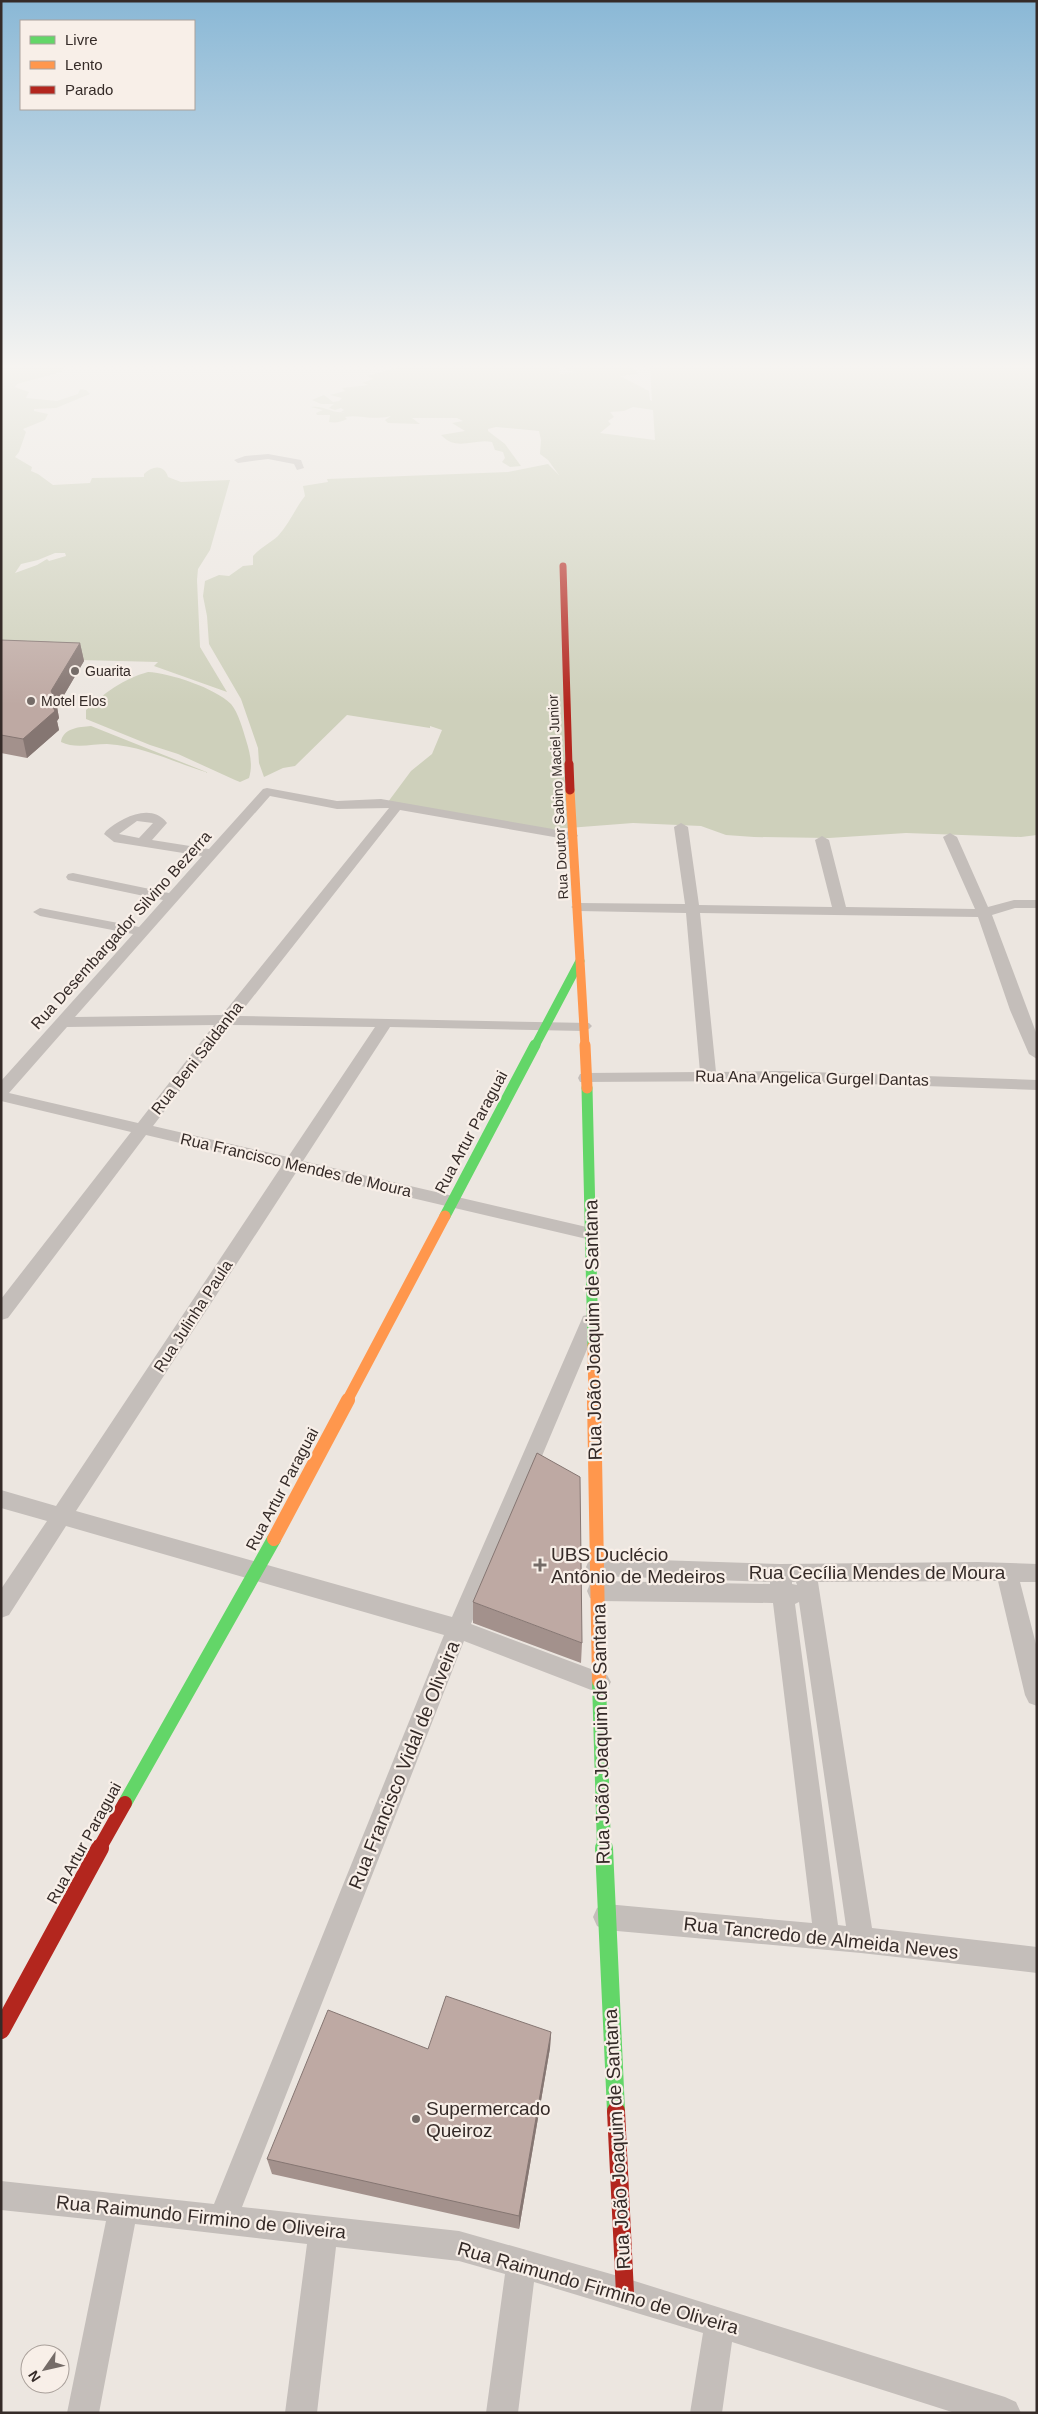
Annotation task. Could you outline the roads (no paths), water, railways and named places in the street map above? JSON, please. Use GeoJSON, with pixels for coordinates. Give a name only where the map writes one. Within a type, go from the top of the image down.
{"type":"FeatureCollection","features":[{"type":"Feature","properties":{"kind":"street","name":"Rua Doutor Sabino Maciel Junior"},"geometry":{"type":"LineString","coordinates":[[563,566],[571,836],[578,907],[584,1026]]}},
{"type":"Feature","properties":{"kind":"street","name":"Rua Desembargador Silvino Bezerra"},"geometry":{"type":"LineString","coordinates":[[1,1091],[267,792],[337,805],[381,803],[397,806]]}},
{"type":"Feature","properties":{"kind":"street"},"geometry":{"type":"LineString","coordinates":[[397,806],[571,836]]}},
{"type":"Feature","properties":{"kind":"street","name":"Rua Beni Saldanha"},"geometry":{"type":"LineString","coordinates":[[1,1313],[226,1020],[397,806]]}},
{"type":"Feature","properties":{"kind":"street"},"geometry":{"type":"LineString","coordinates":[[681,827],[693,908],[708,1075]]}},
{"type":"Feature","properties":{"kind":"street"},"geometry":{"type":"LineString","coordinates":[[950,837],[984,913],[1018,1010],[1037,1054]]}},
{"type":"Feature","properties":{"kind":"street"},"geometry":{"type":"LineString","coordinates":[[822,840],[840,910]]}},
{"type":"Feature","properties":{"kind":"street"},"geometry":{"type":"LineString","coordinates":[[142,843],[212,854]]}},
{"type":"Feature","properties":{"kind":"street"},"geometry":{"type":"LineString","coordinates":[[73,877],[173,898]]}},
{"type":"Feature","properties":{"kind":"street"},"geometry":{"type":"LineString","coordinates":[[578,907],[984,913],[1014,904],[1037,904]]}},
{"type":"Feature","properties":{"kind":"street"},"geometry":{"type":"LineString","coordinates":[[40,912],[143,932]]}},
{"type":"Feature","properties":{"kind":"street","name":"Rua Artur Paraguai"},"geometry":{"type":"LineString","coordinates":[[1,2030],[67,1906],[257,1571],[581,959]]}},
{"type":"Feature","properties":{"kind":"street"},"geometry":{"type":"LineString","coordinates":[[62,1022],[226,1020],[584,1026]]}},
{"type":"Feature","properties":{"kind":"street","name":"Rua Julinha Paula"},"geometry":{"type":"LineString","coordinates":[[1,1608],[385,1023]]}},
{"type":"Feature","properties":{"kind":"street","name":"Rua João Joaquim de Santana"},"geometry":{"type":"LineString","coordinates":[[584,1026],[591,1234],[599,1682],[606,1917],[625,2293]]}},
{"type":"Feature","properties":{"kind":"street","name":"Rua Ana Angelica Gurgel Dantas"},"geometry":{"type":"LineString","coordinates":[[586,1078],[708,1075],[929,1080],[1037,1085]]}},
{"type":"Feature","properties":{"kind":"street","name":"Rua Francisco Mendes de Moura"},"geometry":{"type":"LineString","coordinates":[[1,1096],[591,1234]]}},
{"type":"Feature","properties":{"kind":"street","name":"Rua Francisco Vidal de Oliveira"},"geometry":{"type":"LineString","coordinates":[[223,2219],[458,1629],[592,1315]]}},
{"type":"Feature","properties":{"kind":"street"},"geometry":{"type":"LineString","coordinates":[[1,1499],[458,1629],[599,1682]]}},
{"type":"Feature","properties":{"kind":"street","name":"Rua Cecília Mendes de Moura"},"geometry":{"type":"LineString","coordinates":[[597,1567],[782,1584]]}},
{"type":"Feature","properties":{"kind":"street"},"geometry":{"type":"LineString","coordinates":[[1006,1572],[1037,1695]]}},
{"type":"Feature","properties":{"kind":"street","name":"Rua Cecília Mendes de Moura"},"geometry":{"type":"LineString","coordinates":[[598,1591],[808,1584],[1006,1572],[1035,1578]]}},
{"type":"Feature","properties":{"kind":"street"},"geometry":{"type":"LineString","coordinates":[[782,1584],[826,1938]]}},
{"type":"Feature","properties":{"kind":"street"},"geometry":{"type":"LineString","coordinates":[[808,1584],[861,1940]]}},
{"type":"Feature","properties":{"kind":"street","name":"Rua Tancredo de Almeida Neves"},"geometry":{"type":"LineString","coordinates":[[606,1917],[861,1940],[1037,1960]]}},
{"type":"Feature","properties":{"kind":"street","name":"Rua Raimundo Firmino de Oliveira"},"geometry":{"type":"LineString","coordinates":[[1,2195],[460,2246],[625,2293],[999,2412]]}},
{"type":"Feature","properties":{"kind":"street"},"geometry":{"type":"LineString","coordinates":[[83,2413],[123,2210]]}},
{"type":"Feature","properties":{"kind":"street"},"geometry":{"type":"LineString","coordinates":[[301,2413],[323,2230]]}},
{"type":"Feature","properties":{"kind":"street"},"geometry":{"type":"LineString","coordinates":[[502,2413],[520,2263]]}},
{"type":"Feature","properties":{"kind":"street"},"geometry":{"type":"LineString","coordinates":[[706,2413],[720,2323]]}},
{"type":"Feature","properties":{"kind":"place","name":"Guarita"},"geometry":{"type":"Point","coordinates":[75,671]}},
{"type":"Feature","properties":{"kind":"place","name":"Motel Elos"},"geometry":{"type":"Point","coordinates":[31,701]}},
{"type":"Feature","properties":{"kind":"place","name":"UBS Duclécio Antônio de Medeiros"},"geometry":{"type":"Point","coordinates":[540,1565]}},
{"type":"Feature","properties":{"kind":"place","name":"Supermercado Queiroz"},"geometry":{"type":"Point","coordinates":[416,2119]}}]}
